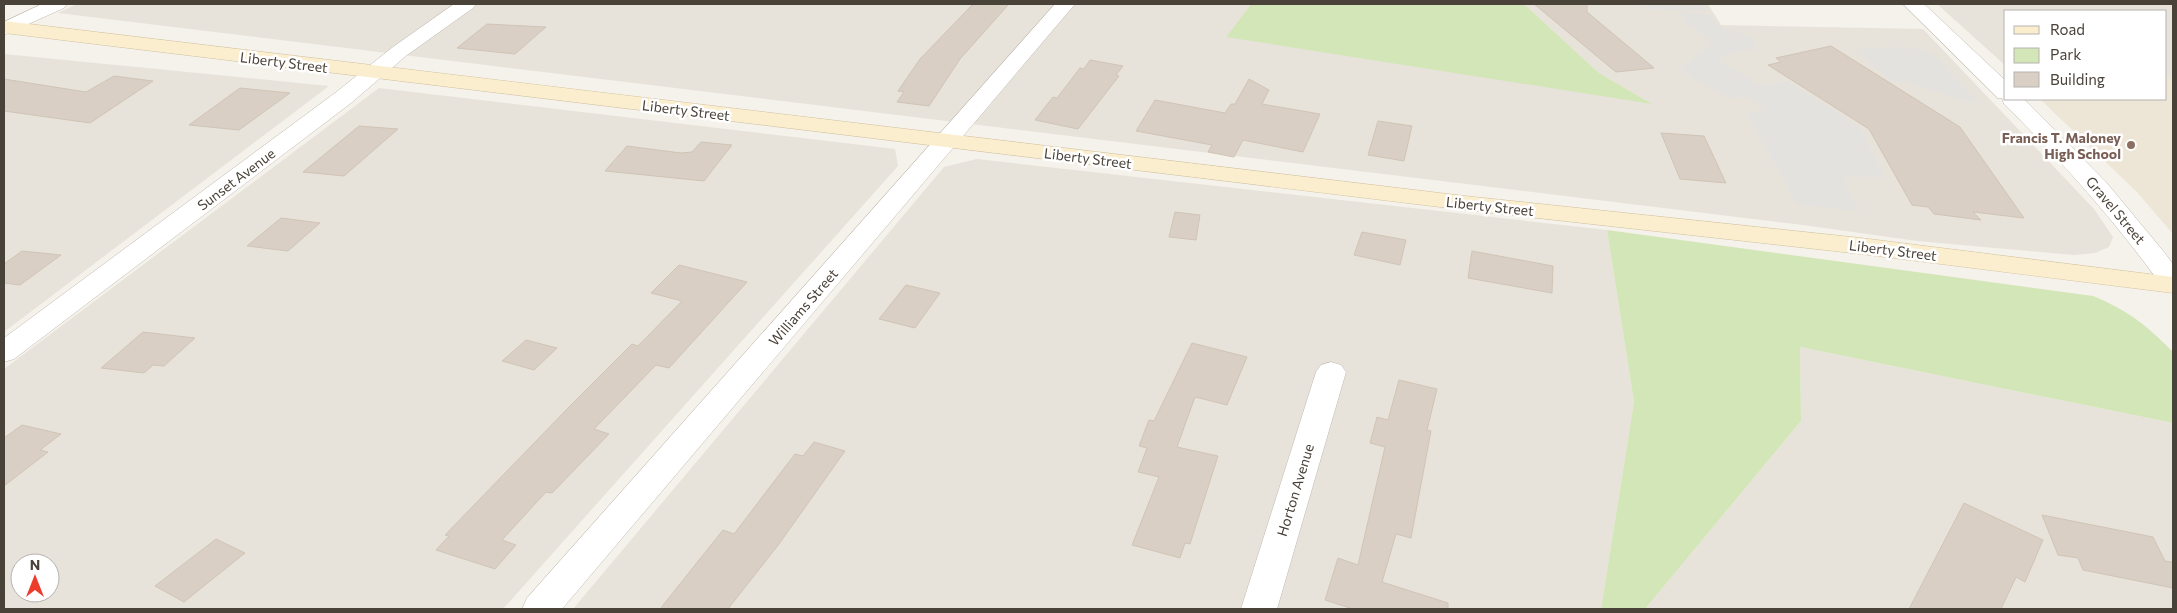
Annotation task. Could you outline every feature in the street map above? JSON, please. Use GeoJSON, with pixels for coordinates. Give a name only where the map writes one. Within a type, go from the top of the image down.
{"type":"FeatureCollection","features":[{"type":"Feature","properties":{"kind":"main road","name":"Liberty Street"},"geometry":{"type":"LineString","coordinates":[[5,28],[1465,203],[1861,246],[2173,284]]}},
{"type":"Feature","properties":{"kind":"street"},"geometry":{"type":"LineString","coordinates":[[5,28],[57,4]]}},
{"type":"Feature","properties":{"kind":"street","name":"Sunset Avenue"},"geometry":{"type":"LineString","coordinates":[[4,352],[466,4]]}},
{"type":"Feature","properties":{"kind":"street","name":"Williams Street"},"geometry":{"type":"LineString","coordinates":[[540,609],[1065,4]]}},
{"type":"Feature","properties":{"kind":"street"},"geometry":{"type":"LineString","coordinates":[[1913,4],[2004,91]]}},
{"type":"Feature","properties":{"kind":"street","name":"Gravel Street"},"geometry":{"type":"LineString","coordinates":[[2013,100],[2101,190],[2141,238],[2173,284]]}},
{"type":"Feature","properties":{"kind":"street","name":"Horton Avenue"},"geometry":{"type":"LineString","coordinates":[[1259,609],[1331,372]]}},
{"type":"Feature","properties":{"kind":"shaded area"},"geometry":{"type":"Polygon","coordinates":[[[77,4],[1251,4],[1227,36],[1650,103],[1599,73],[1524,4],[1708,4],[1721,25],[1923,29],[2094,209],[2113,237],[2109,247],[2095,253],[2074,255],[1917,241],[1803,225],[58,13],[77,4]]]}},
{"type":"Feature","properties":{"kind":"shaded area"},"geometry":{"type":"Polygon","coordinates":[[[1643,4],[1704,4],[1708,11],[1645,9],[1643,4]]]}},
{"type":"Feature","properties":{"kind":"shaded area"},"geometry":{"type":"Polygon","coordinates":[[[1937,4],[2173,4],[2173,78],[2167,77],[2167,10],[2004,10],[2004,64],[1937,4]]]}},
{"type":"Feature","properties":{"kind":"shaded area"},"geometry":{"type":"Polygon","coordinates":[[[1678,12],[1710,14],[1718,26],[1754,38],[1755,48],[1720,56],[1722,62],[1761,86],[1787,81],[1859,126],[1885,177],[1846,177],[1845,185],[1860,211],[1797,205],[1746,112],[1767,111],[1747,97],[1730,98],[1695,80],[1679,66],[1689,63],[1712,42],[1685,22],[1678,12]]]}},
{"type":"Feature","properties":{"kind":"shaded area"},"geometry":{"type":"Polygon","coordinates":[[[1905,47],[1931,52],[1979,103],[1951,97],[1906,81],[1891,82],[1855,49],[1905,47]]]}},
{"type":"Feature","properties":{"kind":"shaded area"},"geometry":{"type":"Polygon","coordinates":[[[4,54],[329,86],[4,332],[4,54]]]}},
{"type":"Feature","properties":{"kind":"shaded area","name":"Francis T. Maloney High School"},"geometry":{"type":"Polygon","coordinates":[[[2167,77],[2173,78],[2173,234],[2137,192],[2041,100],[2167,100],[2167,77]]]}},
{"type":"Feature","properties":{"kind":"shaded area"},"geometry":{"type":"Polygon","coordinates":[[[379,88],[895,149],[898,166],[503,609],[4,609],[4,369],[379,88]]]}},
{"type":"Feature","properties":{"kind":"shaded area"},"geometry":{"type":"Polygon","coordinates":[[[977,159],[1607,230],[1634,402],[1601,609],[573,609],[944,167],[977,159]]]}},
{"type":"Feature","properties":{"kind":"shaded area"},"geometry":{"type":"Polygon","coordinates":[[[1800,347],[2173,423],[2173,609],[1645,609],[1801,421],[1800,347]]]}},
{"type":"Feature","properties":{"kind":"green space"},"geometry":{"type":"Polygon","coordinates":[[[1251,4],[1524,4],[1599,73],[1652,104],[1226,37],[1251,4]]]}},
{"type":"Feature","properties":{"kind":"green space"},"geometry":{"type":"Polygon","coordinates":[[[1607,230],[2093,296],[2117,307],[2136,320],[2173,352],[2173,423],[1800,347],[1801,421],[1645,609],[1601,609],[1634,402],[1607,230]]]}},
{"type":"Feature","properties":{"kind":"building"},"geometry":{"type":"Polygon","coordinates":[[[973,4],[1009,4],[960,59],[929,106],[897,102],[904,92],[898,91],[920,59],[973,4]]]}},
{"type":"Feature","properties":{"kind":"building"},"geometry":{"type":"Polygon","coordinates":[[[1534,4],[1587,4],[1587,12],[1654,68],[1616,72],[1534,4]]]}},
{"type":"Feature","properties":{"kind":"building"},"geometry":{"type":"Polygon","coordinates":[[[487,24],[546,27],[515,54],[457,48],[487,24]]]}},
{"type":"Feature","properties":{"kind":"building"},"geometry":{"type":"Polygon","coordinates":[[[1831,46],[1960,127],[2024,218],[1973,212],[1981,220],[1934,214],[1928,207],[1912,205],[1869,129],[1768,65],[1781,62],[1776,58],[1831,46]]]}},
{"type":"Feature","properties":{"kind":"building"},"geometry":{"type":"Polygon","coordinates":[[[1090,60],[1123,66],[1116,75],[1119,76],[1078,129],[1035,120],[1053,97],[1057,98],[1080,68],[1084,69],[1090,60]]]}},
{"type":"Feature","properties":{"kind":"building"},"geometry":{"type":"Polygon","coordinates":[[[114,76],[153,81],[90,123],[4,111],[4,79],[86,92],[114,76]]]}},
{"type":"Feature","properties":{"kind":"building"},"geometry":{"type":"Polygon","coordinates":[[[1249,79],[1269,90],[1262,104],[1320,114],[1303,152],[1243,140],[1234,157],[1208,152],[1212,145],[1136,131],[1155,100],[1225,113],[1231,104],[1235,104],[1249,79]]]}},
{"type":"Feature","properties":{"kind":"building"},"geometry":{"type":"Polygon","coordinates":[[[240,88],[290,93],[239,130],[189,125],[240,88]]]}},
{"type":"Feature","properties":{"kind":"building"},"geometry":{"type":"Polygon","coordinates":[[[1378,121],[1412,126],[1404,161],[1368,155],[1378,121]]]}},
{"type":"Feature","properties":{"kind":"building"},"geometry":{"type":"Polygon","coordinates":[[[359,126],[398,129],[344,176],[303,172],[359,126]]]}},
{"type":"Feature","properties":{"kind":"building"},"geometry":{"type":"Polygon","coordinates":[[[1661,133],[1704,136],[1726,183],[1680,179],[1661,133]]]}},
{"type":"Feature","properties":{"kind":"building"},"geometry":{"type":"Polygon","coordinates":[[[701,142],[732,145],[704,181],[605,171],[627,146],[681,153],[692,152],[701,142]]]}},
{"type":"Feature","properties":{"kind":"building"},"geometry":{"type":"Polygon","coordinates":[[[1175,212],[1200,215],[1196,240],[1169,237],[1175,212]]]}},
{"type":"Feature","properties":{"kind":"building"},"geometry":{"type":"Polygon","coordinates":[[[281,218],[320,223],[288,251],[247,246],[281,218]]]}},
{"type":"Feature","properties":{"kind":"building"},"geometry":{"type":"Polygon","coordinates":[[[1362,232],[1406,240],[1400,265],[1354,255],[1362,232]]]}},
{"type":"Feature","properties":{"kind":"building"},"geometry":{"type":"Polygon","coordinates":[[[22,251],[61,255],[20,285],[4,283],[4,264],[22,251]]]}},
{"type":"Feature","properties":{"kind":"building"},"geometry":{"type":"Polygon","coordinates":[[[1472,251],[1553,266],[1552,293],[1468,278],[1472,251]]]}},
{"type":"Feature","properties":{"kind":"building"},"geometry":{"type":"Polygon","coordinates":[[[679,265],[747,282],[669,368],[656,365],[594,429],[609,434],[552,493],[546,492],[502,540],[516,545],[495,569],[436,550],[449,536],[445,535],[569,407],[632,344],[638,346],[682,301],[651,293],[679,265]]]}},
{"type":"Feature","properties":{"kind":"building"},"geometry":{"type":"Polygon","coordinates":[[[906,285],[940,293],[915,328],[879,319],[906,285]]]}},
{"type":"Feature","properties":{"kind":"building"},"geometry":{"type":"Polygon","coordinates":[[[143,332],[195,338],[164,366],[153,365],[144,373],[101,368],[143,332]]]}},
{"type":"Feature","properties":{"kind":"building"},"geometry":{"type":"Polygon","coordinates":[[[526,340],[557,348],[534,370],[502,361],[526,340]]]}},
{"type":"Feature","properties":{"kind":"building"},"geometry":{"type":"Polygon","coordinates":[[[1192,343],[1247,357],[1227,405],[1195,397],[1177,447],[1218,456],[1190,544],[1185,543],[1180,558],[1132,545],[1159,477],[1138,472],[1147,448],[1139,446],[1149,420],[1154,421],[1192,343]]]}},
{"type":"Feature","properties":{"kind":"building"},"geometry":{"type":"Polygon","coordinates":[[[1399,380],[1437,389],[1427,430],[1431,431],[1411,538],[1396,534],[1382,582],[1448,603],[1448,609],[1353,609],[1325,600],[1338,558],[1358,565],[1385,447],[1370,443],[1377,417],[1388,420],[1399,380]]]}},
{"type":"Feature","properties":{"kind":"building"},"geometry":{"type":"Polygon","coordinates":[[[22,425],[61,434],[40,450],[48,452],[4,486],[4,438],[22,425]]]}},
{"type":"Feature","properties":{"kind":"building"},"geometry":{"type":"Polygon","coordinates":[[[814,442],[845,451],[779,544],[728,609],[660,609],[723,530],[734,534],[795,454],[803,456],[814,442]]]}},
{"type":"Feature","properties":{"kind":"building"},"geometry":{"type":"Polygon","coordinates":[[[1964,503],[2043,540],[2025,582],[2016,577],[2001,609],[1909,609],[1964,503]]]}},
{"type":"Feature","properties":{"kind":"building"},"geometry":{"type":"Polygon","coordinates":[[[2042,515],[2153,537],[2165,561],[2173,562],[2173,588],[2083,570],[2078,558],[2058,555],[2042,515]]]}},
{"type":"Feature","properties":{"kind":"building"},"geometry":{"type":"Polygon","coordinates":[[[216,539],[245,553],[184,602],[155,586],[216,539]]]}},
{"type":"Feature","properties":{"kind":"place","name":"Francis T. Maloney High School"},"geometry":{"type":"Point","coordinates":[2131,145]}}]}
